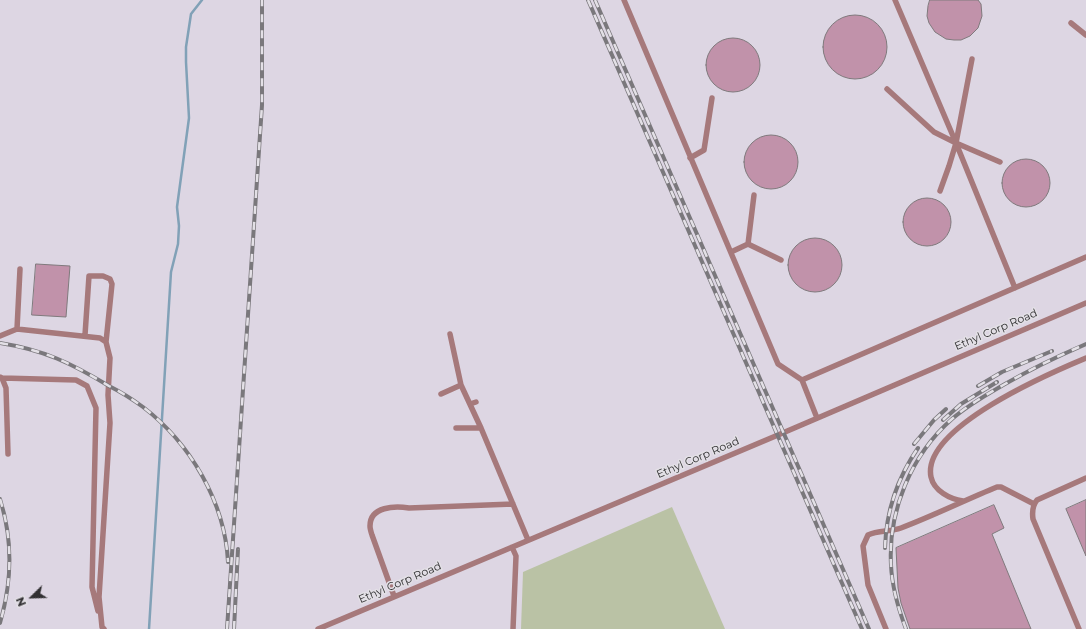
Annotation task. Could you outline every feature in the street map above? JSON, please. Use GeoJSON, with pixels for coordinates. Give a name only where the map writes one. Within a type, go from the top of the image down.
{"type":"FeatureCollection","features":[{"type":"Feature","properties":{"kind":"lane"},"geometry":{"type":"LineString","coordinates":[[624,0],[778,364],[802,380],[817,418]]}},
{"type":"Feature","properties":{"kind":"lane"},"geometry":{"type":"LineString","coordinates":[[895,0],[956,143],[1015,288]]}},
{"type":"Feature","properties":{"kind":"lane"},"geometry":{"type":"LineString","coordinates":[[1071,24],[1086,35]]}},
{"type":"Feature","properties":{"kind":"lane"},"geometry":{"type":"LineString","coordinates":[[940,191],[956,143],[972,59]]}},
{"type":"Feature","properties":{"kind":"lane"},"geometry":{"type":"LineString","coordinates":[[886,89],[934,132],[1000,162]]}},
{"type":"Feature","properties":{"kind":"lane"},"geometry":{"type":"LineString","coordinates":[[690,158],[704,150],[712,98]]}},
{"type":"Feature","properties":{"kind":"lane"},"geometry":{"type":"LineString","coordinates":[[748,244],[754,195]]}},
{"type":"Feature","properties":{"kind":"lane"},"geometry":{"type":"LineString","coordinates":[[731,252],[748,244]]}},
{"type":"Feature","properties":{"kind":"lane"},"geometry":{"type":"LineString","coordinates":[[748,244],[781,260]]}},
{"type":"Feature","properties":{"kind":"lane"},"geometry":{"type":"LineString","coordinates":[[802,380],[1086,257]]}},
{"type":"Feature","properties":{"kind":"lane"},"geometry":{"type":"LineString","coordinates":[[17,329],[20,269]]}},
{"type":"Feature","properties":{"kind":"lane"},"geometry":{"type":"LineString","coordinates":[[85,335],[89,276],[103,276],[110,279],[112,284],[106,342],[110,358],[108,395],[110,423],[99,597],[102,628]]}},
{"type":"Feature","properties":{"kind":"lane","name":"Ethyl Corp Road"},"geometry":{"type":"LineString","coordinates":[[318,629],[1086,303]]}},
{"type":"Feature","properties":{"kind":"lane"},"geometry":{"type":"LineString","coordinates":[[0,336],[17,329],[85,335],[100,338],[106,342]]}},
{"type":"Feature","properties":{"kind":"lane"},"geometry":{"type":"LineString","coordinates":[[450,334],[461,384],[473,403],[481,428],[528,540]]}},
{"type":"Feature","properties":{"kind":"lane"},"geometry":{"type":"LineString","coordinates":[[963,501],[954,500],[945,495],[938,489],[931,478],[931,464],[938,449],[962,425],[977,413],[1048,374],[1086,358]]}},
{"type":"Feature","properties":{"kind":"lane"},"geometry":{"type":"LineString","coordinates":[[8,454],[6,388],[1,377],[76,380],[87,386],[96,408],[92,587],[102,628]]}},
{"type":"Feature","properties":{"kind":"lane"},"geometry":{"type":"LineString","coordinates":[[441,394],[461,384]]}},
{"type":"Feature","properties":{"kind":"lane"},"geometry":{"type":"LineString","coordinates":[[456,428],[481,428]]}},
{"type":"Feature","properties":{"kind":"lane"},"geometry":{"type":"LineString","coordinates":[[1079,629],[1033,519],[1032,513],[1034,504],[1042,497],[1086,478]]}},
{"type":"Feature","properties":{"kind":"lane"},"geometry":{"type":"LineString","coordinates":[[886,629],[868,585],[863,546],[868,535],[898,529],[997,487],[1001,487],[1034,504]]}},
{"type":"Feature","properties":{"kind":"lane"},"geometry":{"type":"LineString","coordinates":[[394,596],[372,535],[370,525],[372,516],[381,509],[396,506],[408,508],[513,504]]}},
{"type":"Feature","properties":{"kind":"lane"},"geometry":{"type":"LineString","coordinates":[[512,547],[516,556],[513,629]]}},
{"type":"Feature","properties":{"kind":"shaded area"},"geometry":{"type":"Polygon","coordinates":[[[0,0],[1086,0],[1086,629],[0,629],[0,0]]]}},
{"type":"Feature","properties":{"kind":"green space"},"geometry":{"type":"Polygon","coordinates":[[[672,507],[725,629],[521,629],[523,572],[672,507]]]}},
{"type":"Feature","properties":{"kind":"building"},"geometry":{"type":"Polygon","coordinates":[[[930,0],[978,0],[981,4],[982,16],[978,28],[970,36],[961,40],[946,39],[935,32],[929,23],[927,16],[930,0]]]}},
{"type":"Feature","properties":{"kind":"building"},"geometry":{"type":"Polygon","coordinates":[[[855,15],[873,21],[881,29],[887,47],[881,65],[873,73],[855,79],[837,73],[829,65],[823,47],[829,29],[837,21],[855,15]]]}},
{"type":"Feature","properties":{"kind":"building"},"geometry":{"type":"Polygon","coordinates":[[[728,38],[738,38],[748,42],[756,50],[760,60],[760,70],[756,80],[748,88],[738,92],[728,92],[718,88],[710,80],[706,70],[706,60],[710,50],[718,42],[728,38]]]}},
{"type":"Feature","properties":{"kind":"building"},"geometry":{"type":"Polygon","coordinates":[[[766,135],[776,135],[786,139],[794,147],[798,157],[798,167],[794,177],[786,185],[776,189],[766,189],[756,185],[748,177],[744,167],[744,157],[748,147],[756,139],[766,135]]]}},
{"type":"Feature","properties":{"kind":"building"},"geometry":{"type":"Polygon","coordinates":[[[1021,159],[1031,159],[1040,163],[1046,169],[1049,174],[1049,192],[1040,203],[1031,207],[1021,207],[1012,203],[1006,197],[1002,188],[1002,178],[1006,169],[1012,163],[1021,159]]]}},
{"type":"Feature","properties":{"kind":"building"},"geometry":{"type":"Polygon","coordinates":[[[922,198],[932,198],[941,202],[947,208],[950,213],[950,231],[941,242],[932,246],[922,246],[913,242],[907,236],[903,227],[903,217],[907,208],[913,202],[922,198]]]}},
{"type":"Feature","properties":{"kind":"building"},"geometry":{"type":"Polygon","coordinates":[[[810,238],[820,238],[830,242],[838,250],[842,260],[842,270],[838,280],[830,288],[820,292],[810,292],[800,288],[792,280],[788,270],[788,260],[792,250],[800,242],[810,238]]]}},
{"type":"Feature","properties":{"kind":"building"},"geometry":{"type":"Polygon","coordinates":[[[36,264],[70,266],[66,317],[32,315],[36,264]]]}},
{"type":"Feature","properties":{"kind":"building"},"geometry":{"type":"Polygon","coordinates":[[[1086,500],[1086,556],[1066,509],[1086,500]]]}},
{"type":"Feature","properties":{"kind":"building"},"geometry":{"type":"Polygon","coordinates":[[[994,505],[1004,528],[992,534],[1031,629],[910,629],[901,603],[898,588],[896,548],[994,505]]]}},
{"type":"Feature","properties":{"kind":"waterway"},"geometry":{"type":"LineString","coordinates":[[149,629],[171,272],[178,244],[179,226],[177,207],[189,118],[186,47],[191,14],[202,0]]}},
{"type":"Feature","properties":{"kind":"railway"},"geometry":{"type":"LineString","coordinates":[[227,629],[262,105],[262,0]]}},
{"type":"Feature","properties":{"kind":"railway"},"geometry":{"type":"LineString","coordinates":[[588,0],[862,629]]}},
{"type":"Feature","properties":{"kind":"railway"},"geometry":{"type":"LineString","coordinates":[[595,0],[869,629]]}},
{"type":"Feature","properties":{"kind":"railway"},"geometry":{"type":"LineString","coordinates":[[0,343],[30,349],[57,358],[126,396],[143,407],[160,422],[176,438],[190,456],[212,496],[220,518],[228,562]]}},
{"type":"Feature","properties":{"kind":"railway"},"geometry":{"type":"LineString","coordinates":[[906,629],[894,589],[891,565],[891,545],[898,505],[905,485],[925,449],[937,433],[958,414],[971,405],[1025,373],[1086,344]]}},
{"type":"Feature","properties":{"kind":"railway"},"geometry":{"type":"LineString","coordinates":[[978,386],[1002,372],[1052,351]]}},
{"type":"Feature","properties":{"kind":"railway"},"geometry":{"type":"LineString","coordinates":[[943,420],[961,404],[997,382]]}},
{"type":"Feature","properties":{"kind":"railway"},"geometry":{"type":"LineString","coordinates":[[914,444],[934,420],[946,409]]}},
{"type":"Feature","properties":{"kind":"railway"},"geometry":{"type":"LineString","coordinates":[[885,548],[888,521],[894,495],[911,459],[918,448]]}},
{"type":"Feature","properties":{"kind":"railway"},"geometry":{"type":"LineString","coordinates":[[0,499],[9,545],[9,577],[0,623]]}},
{"type":"Feature","properties":{"kind":"railway"},"geometry":{"type":"LineString","coordinates":[[234,629],[238,549]]}}]}
